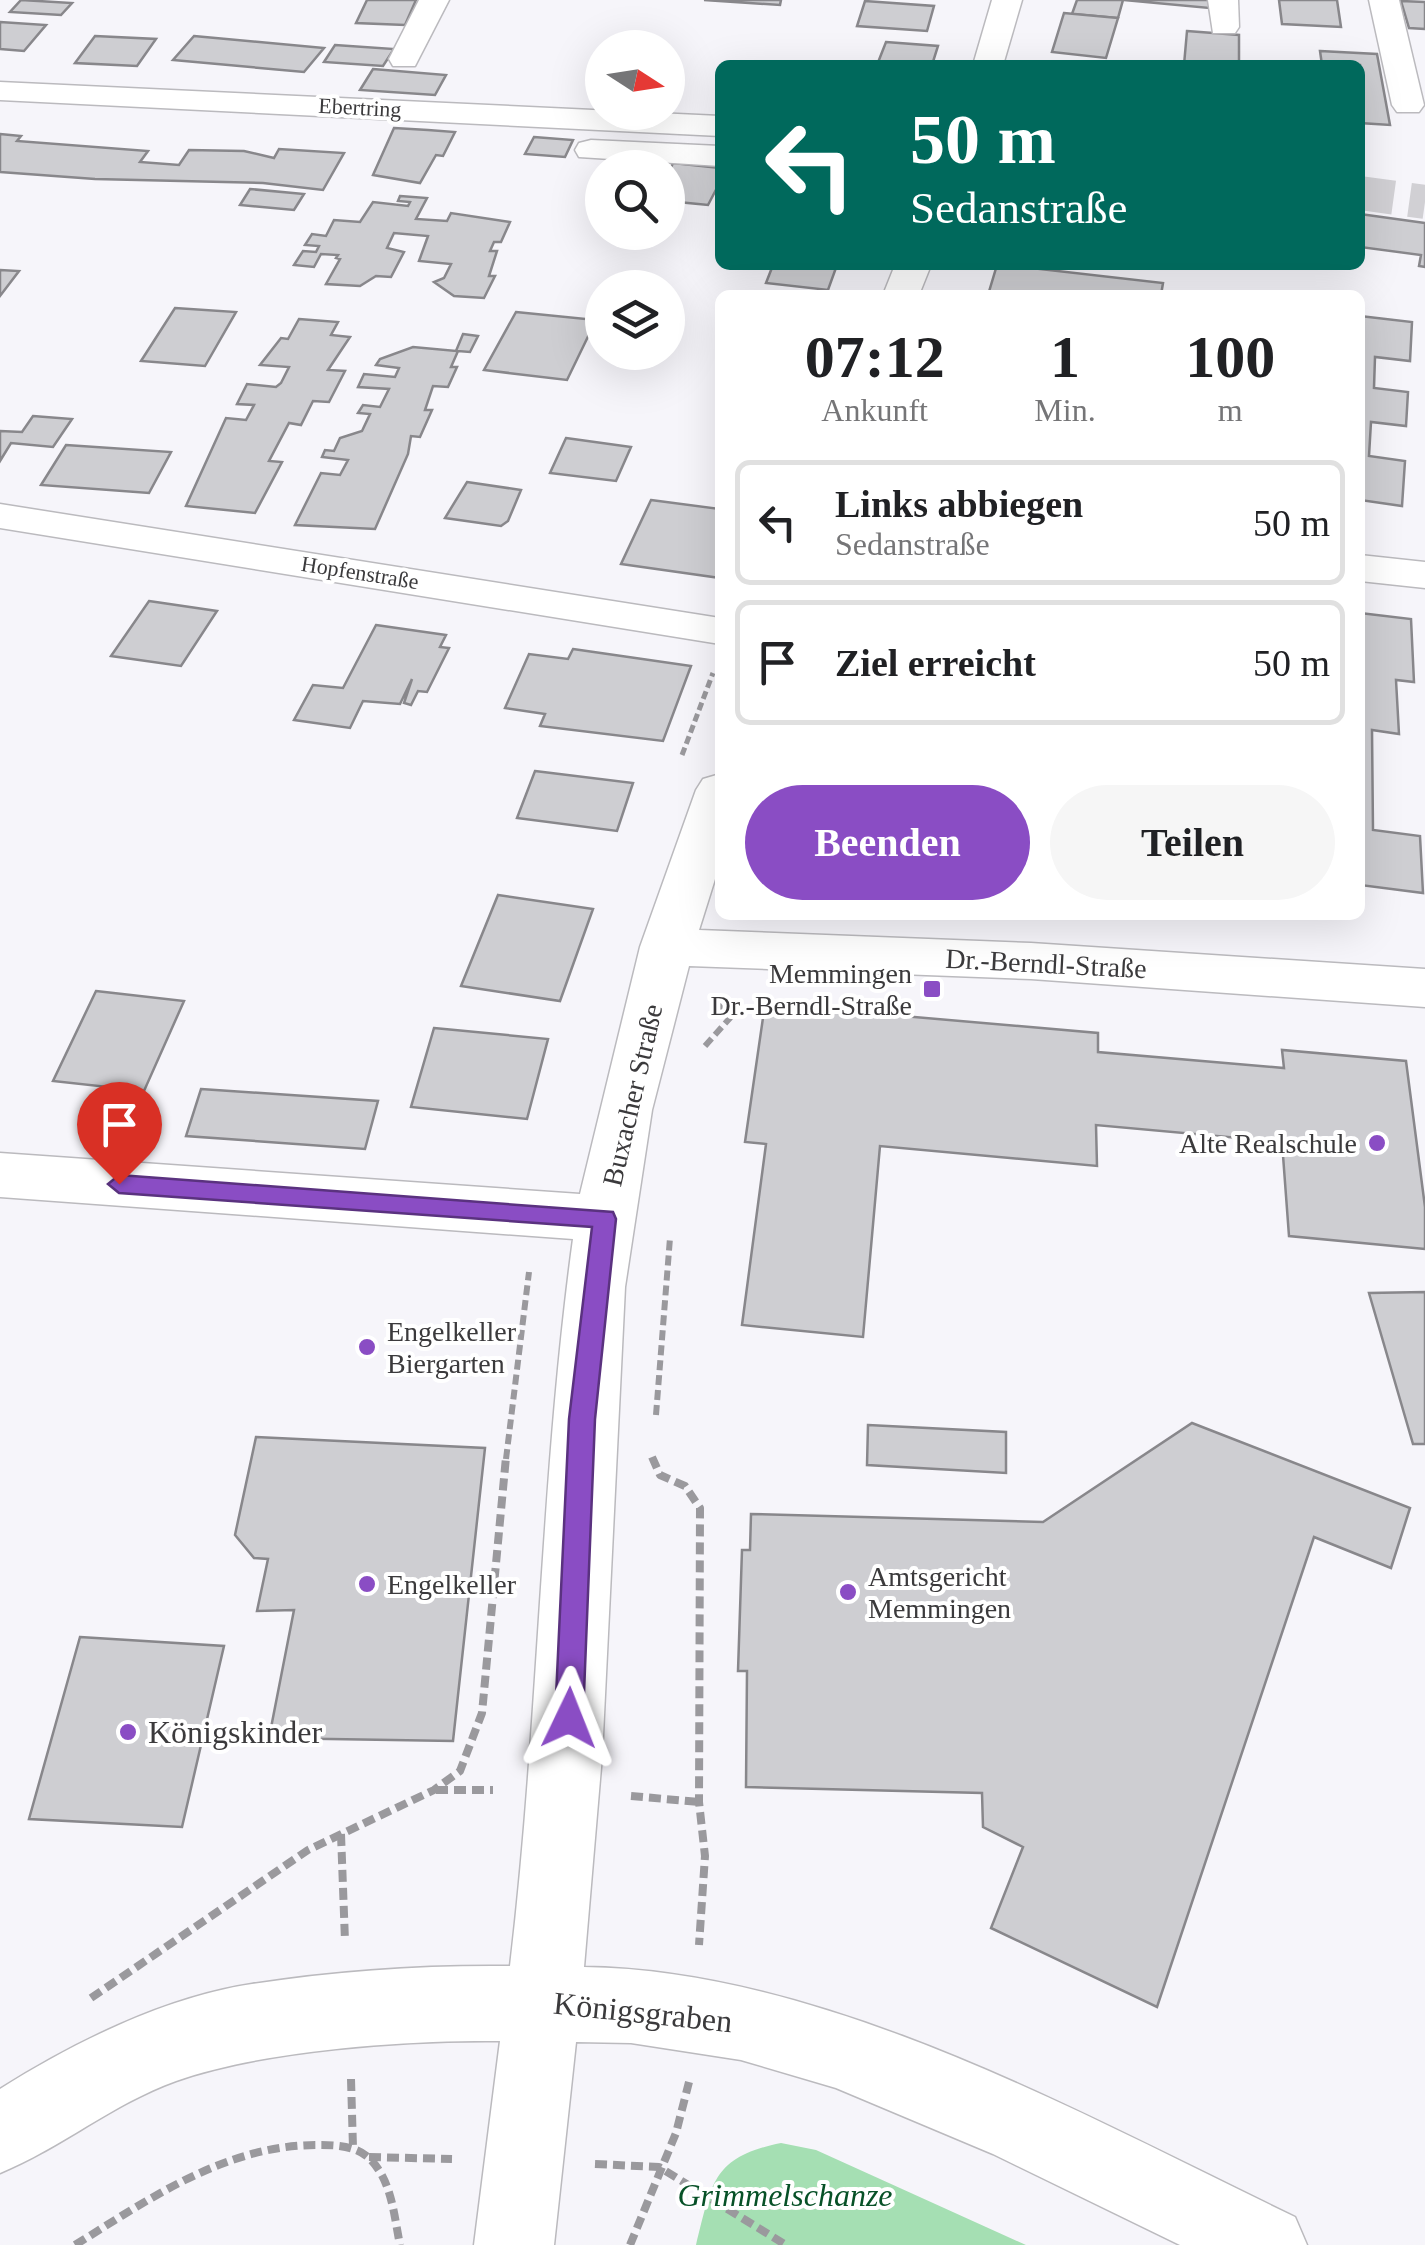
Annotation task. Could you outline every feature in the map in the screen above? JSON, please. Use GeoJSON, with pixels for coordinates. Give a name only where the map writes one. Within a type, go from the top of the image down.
{"type":"FeatureCollection","features":[{"type":"Feature","properties":{"kind":"street"},"geometry":{"type":"LineString","coordinates":[[404,59],[434,0]]}},
{"type":"Feature","properties":{"kind":"street"},"geometry":{"type":"LineString","coordinates":[[989,60],[1007,0]]}},
{"type":"Feature","properties":{"kind":"street"},"geometry":{"type":"LineString","coordinates":[[1384,0],[1408,105]]}},
{"type":"Feature","properties":{"kind":"street","name":"Ebertring"},"geometry":{"type":"LineString","coordinates":[[0,91],[715,126]]}},
{"type":"Feature","properties":{"kind":"street"},"geometry":{"type":"LineString","coordinates":[[685,154],[715,156]]}},
{"type":"Feature","properties":{"kind":"street","name":"Hopfenstraße"},"geometry":{"type":"LineString","coordinates":[[0,516],[715,647]]}},
{"type":"Feature","properties":{"kind":"street"},"geometry":{"type":"LineString","coordinates":[[1365,569],[1425,575]]}},
{"type":"Feature","properties":{"kind":"street","name":"Buxacher Straße"},"geometry":{"type":"LineString","coordinates":[[514,2245],[567,1756],[582,1419],[573,1216],[632,1078],[666,947],[715,805]]}},
{"type":"Feature","properties":{"kind":"street","name":"Dr.-Berndl-Straße"},"geometry":{"type":"LineString","coordinates":[[666,947],[1030,961],[1425,988]]}},
{"type":"Feature","properties":{"kind":"street"},"geometry":{"type":"LineString","coordinates":[[0,1175],[573,1216]]}},
{"type":"Feature","properties":{"kind":"street","name":"Königsgraben"},"geometry":{"type":"LineString","coordinates":[[0,2134],[66,2092],[166,2046],[249,2022],[463,2003],[540,2001],[694,2014],[741,2022],[837,2050],[1022,2126],[1267,2245]]}},
{"type":"Feature","properties":{"kind":"path"},"geometry":{"type":"LineString","coordinates":[[676,768],[715,657]]}},
{"type":"Feature","properties":{"kind":"path"},"geometry":{"type":"LineString","coordinates":[[703,1048],[730,1018]]}},
{"type":"Feature","properties":{"kind":"path"},"geometry":{"type":"LineString","coordinates":[[87,2000],[308,1850],[434,1790],[460,1771],[472,1749],[482,1713],[498,1513],[531,1273],[573,1216]]}},
{"type":"Feature","properties":{"kind":"path"},"geometry":{"type":"LineString","coordinates":[[655,1428],[670,1232]]}},
{"type":"Feature","properties":{"kind":"path"},"geometry":{"type":"LineString","coordinates":[[520,1267],[531,1273]]}},
{"type":"Feature","properties":{"kind":"path"},"geometry":{"type":"LineString","coordinates":[[630,2245],[688,2097],[705,1856],[699,1819],[700,1508],[680,1480],[660,1475],[652,1461],[653,1444]]}},
{"type":"Feature","properties":{"kind":"path"},"geometry":{"type":"LineString","coordinates":[[75,2245],[166,2190],[232,2158],[300,2142],[353,2148],[368,2157],[391,2200],[400,2245]]}},
{"type":"Feature","properties":{"kind":"green space","name":"Grimmelschanze"},"geometry":{"type":"Polygon","coordinates":[[[781,2143],[816,2150],[1026,2245],[696,2245],[712,2189],[728,2165],[741,2156],[781,2143]]]}},
{"type":"Feature","properties":{"kind":"building"},"geometry":{"type":"Polygon","coordinates":[[[21,0],[72,3],[61,15],[10,12],[21,0]]]}},
{"type":"Feature","properties":{"kind":"building"},"geometry":{"type":"Polygon","coordinates":[[[367,0],[416,0],[405,25],[356,23],[367,0]]]}},
{"type":"Feature","properties":{"kind":"building"},"geometry":{"type":"Polygon","coordinates":[[[704,0],[781,0],[780,5],[704,0]]]}},
{"type":"Feature","properties":{"kind":"building"},"geometry":{"type":"Polygon","coordinates":[[[1077,0],[1123,0],[1118,18],[1072,14],[1077,0]]]}},
{"type":"Feature","properties":{"kind":"building"},"geometry":{"type":"Polygon","coordinates":[[[1124,0],[1211,0],[1209,8],[1124,0]]]}},
{"type":"Feature","properties":{"kind":"building"},"geometry":{"type":"Polygon","coordinates":[[[1279,0],[1337,0],[1341,27],[1282,24],[1279,0]]]}},
{"type":"Feature","properties":{"kind":"building"},"geometry":{"type":"Polygon","coordinates":[[[865,1],[934,6],[927,31],[857,26],[865,1]]]}},
{"type":"Feature","properties":{"kind":"building"},"geometry":{"type":"Polygon","coordinates":[[[1401,1],[1425,2],[1425,29],[1409,28],[1401,1]]]}},
{"type":"Feature","properties":{"kind":"building"},"geometry":{"type":"Polygon","coordinates":[[[1064,13],[1118,18],[1106,58],[1052,52],[1064,13]]]}},
{"type":"Feature","properties":{"kind":"building"},"geometry":{"type":"Polygon","coordinates":[[[0,22],[46,25],[24,51],[0,49],[0,22]]]}},
{"type":"Feature","properties":{"kind":"building"},"geometry":{"type":"Polygon","coordinates":[[[1187,31],[1239,35],[1239,60],[1184,60],[1187,31]]]}},
{"type":"Feature","properties":{"kind":"building"},"geometry":{"type":"Polygon","coordinates":[[[95,36],[156,39],[137,66],[75,63],[95,36]]]}},
{"type":"Feature","properties":{"kind":"building"},"geometry":{"type":"Polygon","coordinates":[[[194,36],[324,48],[304,72],[173,60],[194,36]]]}},
{"type":"Feature","properties":{"kind":"building"},"geometry":{"type":"Polygon","coordinates":[[[886,42],[938,46],[934,60],[879,60],[886,42]]]}},
{"type":"Feature","properties":{"kind":"building"},"geometry":{"type":"Polygon","coordinates":[[[335,45],[394,49],[383,66],[324,62],[335,45]]]}},
{"type":"Feature","properties":{"kind":"building"},"geometry":{"type":"Polygon","coordinates":[[[1320,51],[1377,54],[1390,125],[1365,123],[1365,60],[1321,60],[1320,51]]]}},
{"type":"Feature","properties":{"kind":"building"},"geometry":{"type":"Polygon","coordinates":[[[373,69],[446,75],[435,95],[360,90],[373,69]]]}},
{"type":"Feature","properties":{"kind":"building"},"geometry":{"type":"Polygon","coordinates":[[[394,128],[455,132],[443,156],[436,155],[420,183],[373,175],[394,128]]]}},
{"type":"Feature","properties":{"kind":"building"},"geometry":{"type":"Polygon","coordinates":[[[0,134],[21,136],[17,141],[148,151],[140,162],[179,165],[189,150],[244,151],[274,158],[279,149],[344,153],[323,190],[263,183],[95,179],[0,172],[0,134]]]}},
{"type":"Feature","properties":{"kind":"building"},"geometry":{"type":"Polygon","coordinates":[[[534,137],[573,140],[565,157],[525,154],[534,137]]]}},
{"type":"Feature","properties":{"kind":"building"},"geometry":{"type":"Polygon","coordinates":[[[685,164],[715,167],[715,192],[708,205],[685,203],[685,164]]]}},
{"type":"Feature","properties":{"kind":"building"},"geometry":{"type":"Polygon","coordinates":[[[250,189],[304,194],[294,210],[240,205],[250,189]]]}},
{"type":"Feature","properties":{"kind":"building"},"geometry":{"type":"Polygon","coordinates":[[[400,196],[427,198],[416,219],[447,221],[451,213],[510,222],[501,242],[494,242],[490,251],[497,251],[489,276],[495,276],[484,298],[454,296],[434,282],[444,278],[451,264],[419,261],[428,236],[394,233],[387,248],[404,252],[391,277],[376,276],[360,286],[326,284],[340,259],[336,258],[338,255],[321,254],[314,267],[294,265],[303,251],[316,252],[319,246],[305,245],[312,234],[326,236],[334,220],[360,222],[373,202],[408,206],[410,202],[398,201],[400,196]]]}},
{"type":"Feature","properties":{"kind":"building"},"geometry":{"type":"Polygon","coordinates":[[[1365,215],[1425,223],[1425,267],[1419,266],[1421,255],[1365,248],[1365,215]]]}},
{"type":"Feature","properties":{"kind":"building"},"geometry":{"type":"Polygon","coordinates":[[[0,270],[19,271],[0,296],[0,270]]]}},
{"type":"Feature","properties":{"kind":"building"},"geometry":{"type":"Polygon","coordinates":[[[771,270],[835,270],[828,290],[766,283],[771,270]]]}},
{"type":"Feature","properties":{"kind":"building"},"geometry":{"type":"Polygon","coordinates":[[[996,270],[1050,270],[1163,283],[1162,290],[990,290],[996,270]]]}},
{"type":"Feature","properties":{"kind":"building"},"geometry":{"type":"Polygon","coordinates":[[[175,308],[236,312],[205,366],[141,361],[175,308]]]}},
{"type":"Feature","properties":{"kind":"building"},"geometry":{"type":"Polygon","coordinates":[[[516,312],[585,319],[585,343],[567,380],[484,370],[516,312]]]}},
{"type":"Feature","properties":{"kind":"building"},"geometry":{"type":"Polygon","coordinates":[[[1365,317],[1412,322],[1410,361],[1375,357],[1374,388],[1408,392],[1406,426],[1371,422],[1369,456],[1405,461],[1402,506],[1365,501],[1365,317]]]}},
{"type":"Feature","properties":{"kind":"building"},"geometry":{"type":"Polygon","coordinates":[[[299,319],[338,322],[331,335],[350,337],[328,370],[345,371],[329,402],[313,401],[301,425],[289,423],[269,461],[282,462],[255,513],[186,506],[226,418],[246,420],[254,405],[237,404],[247,384],[276,387],[281,383],[289,367],[260,365],[281,338],[288,339],[299,319]]]}},
{"type":"Feature","properties":{"kind":"building"},"geometry":{"type":"Polygon","coordinates":[[[463,334],[478,336],[470,352],[458,351],[451,367],[457,367],[448,387],[433,386],[425,410],[432,410],[420,437],[411,436],[408,454],[375,529],[295,525],[321,473],[340,475],[348,460],[322,457],[325,450],[334,451],[340,438],[362,431],[370,414],[358,413],[363,405],[380,407],[389,389],[358,387],[364,374],[395,377],[399,368],[376,365],[380,359],[413,347],[456,351],[463,334]]]}},
{"type":"Feature","properties":{"kind":"building"},"geometry":{"type":"Polygon","coordinates":[[[33,416],[72,419],[53,447],[11,443],[0,461],[0,431],[22,432],[33,416]]]}},
{"type":"Feature","properties":{"kind":"building"},"geometry":{"type":"Polygon","coordinates":[[[566,438],[631,447],[616,481],[550,473],[566,438]]]}},
{"type":"Feature","properties":{"kind":"building"},"geometry":{"type":"Polygon","coordinates":[[[66,445],[171,452],[149,493],[41,485],[66,445]]]}},
{"type":"Feature","properties":{"kind":"building"},"geometry":{"type":"Polygon","coordinates":[[[467,482],[521,490],[508,521],[501,526],[445,518],[467,482]]]}},
{"type":"Feature","properties":{"kind":"building"},"geometry":{"type":"Polygon","coordinates":[[[651,500],[715,508],[715,577],[621,564],[651,500]]]}},
{"type":"Feature","properties":{"kind":"building"},"geometry":{"type":"Polygon","coordinates":[[[149,601],[217,611],[181,666],[111,656],[149,601]]]}},
{"type":"Feature","properties":{"kind":"building"},"geometry":{"type":"Polygon","coordinates":[[[1365,614],[1411,619],[1414,682],[1396,680],[1399,734],[1372,730],[1373,830],[1420,836],[1423,893],[1365,886],[1365,614]]]}},
{"type":"Feature","properties":{"kind":"building"},"geometry":{"type":"Polygon","coordinates":[[[376,625],[446,635],[440,647],[449,648],[427,692],[418,691],[411,705],[404,703],[412,679],[400,704],[363,701],[350,728],[294,720],[313,685],[343,688],[376,625]]]}},
{"type":"Feature","properties":{"kind":"building"},"geometry":{"type":"Polygon","coordinates":[[[573,649],[691,666],[663,741],[540,726],[545,714],[505,708],[529,654],[568,659],[573,649]]]}},
{"type":"Feature","properties":{"kind":"building"},"geometry":{"type":"Polygon","coordinates":[[[535,771],[633,783],[617,831],[517,818],[535,771]]]}},
{"type":"Feature","properties":{"kind":"building"},"geometry":{"type":"Polygon","coordinates":[[[498,895],[593,909],[560,1001],[461,986],[498,895]]]}},
{"type":"Feature","properties":{"kind":"building"},"geometry":{"type":"Polygon","coordinates":[[[96,991],[184,1001],[144,1091],[53,1081],[96,991]]]}},
{"type":"Feature","properties":{"kind":"building"},"geometry":{"type":"Polygon","coordinates":[[[765,1004],[1098,1033],[1098,1052],[1284,1068],[1282,1050],[1406,1061],[1425,1207],[1425,1249],[1289,1236],[1282,1142],[1096,1125],[1097,1166],[880,1146],[863,1337],[742,1325],[766,1144],[745,1142],[765,1004]]]}},
{"type":"Feature","properties":{"kind":"building"},"geometry":{"type":"Polygon","coordinates":[[[434,1028],[548,1039],[527,1119],[411,1107],[434,1028]]]}},
{"type":"Feature","properties":{"kind":"building"},"geometry":{"type":"Polygon","coordinates":[[[201,1089],[378,1101],[365,1149],[186,1136],[201,1089]]]}},
{"type":"Feature","properties":{"kind":"building"},"geometry":{"type":"Polygon","coordinates":[[[1425,1292],[1425,1444],[1413,1444],[1369,1293],[1425,1292]]]}},
{"type":"Feature","properties":{"kind":"building"},"geometry":{"type":"Polygon","coordinates":[[[1192,1423],[1410,1508],[1391,1568],[1314,1537],[1157,2007],[991,1928],[1023,1847],[983,1827],[982,1793],[746,1787],[747,1671],[738,1671],[742,1550],[750,1550],[751,1514],[1043,1522],[1192,1423]]]}},
{"type":"Feature","properties":{"kind":"building"},"geometry":{"type":"Polygon","coordinates":[[[868,1425],[1006,1432],[1006,1473],[867,1465],[868,1425]]]}},
{"type":"Feature","properties":{"kind":"building","name":"Engelkeller"},"geometry":{"type":"Polygon","coordinates":[[[256,1437],[485,1448],[453,1741],[269,1738],[294,1610],[257,1611],[268,1559],[254,1558],[235,1535],[256,1437]]]}},
{"type":"Feature","properties":{"kind":"building","name":"Königskinder"},"geometry":{"type":"Polygon","coordinates":[[[80,1637],[224,1646],[182,1827],[29,1819],[80,1637]]]}},
{"type":"Feature","properties":{"kind":"tunnel"},"geometry":{"type":"LineString","coordinates":[[1365,194],[1425,202]]}},
{"type":"Feature","properties":{"kind":"place","name":"Memmingen Dr.-Berndl-Straße"},"geometry":{"type":"Point","coordinates":[932,989]}},
{"type":"Feature","properties":{"kind":"place","name":"Alte Realschule"},"geometry":{"type":"Point","coordinates":[1377,1143]}},
{"type":"Feature","properties":{"kind":"place","name":"Engelkeller Biergarten"},"geometry":{"type":"Point","coordinates":[367,1347]}},
{"type":"Feature","properties":{"kind":"place","name":"Engelkeller"},"geometry":{"type":"Point","coordinates":[367,1584]}},
{"type":"Feature","properties":{"kind":"place","name":"Amtsgericht Memmingen"},"geometry":{"type":"Point","coordinates":[848,1592]}},
{"type":"Feature","properties":{"kind":"place","name":"Königskinder"},"geometry":{"type":"Point","coordinates":[128,1732]}},
{"type":"Feature","properties":{"kind":"route"},"geometry":{"type":"LineString","coordinates":[[119,1184],[604,1219],[582,1419],[569,1718]]}}]}
